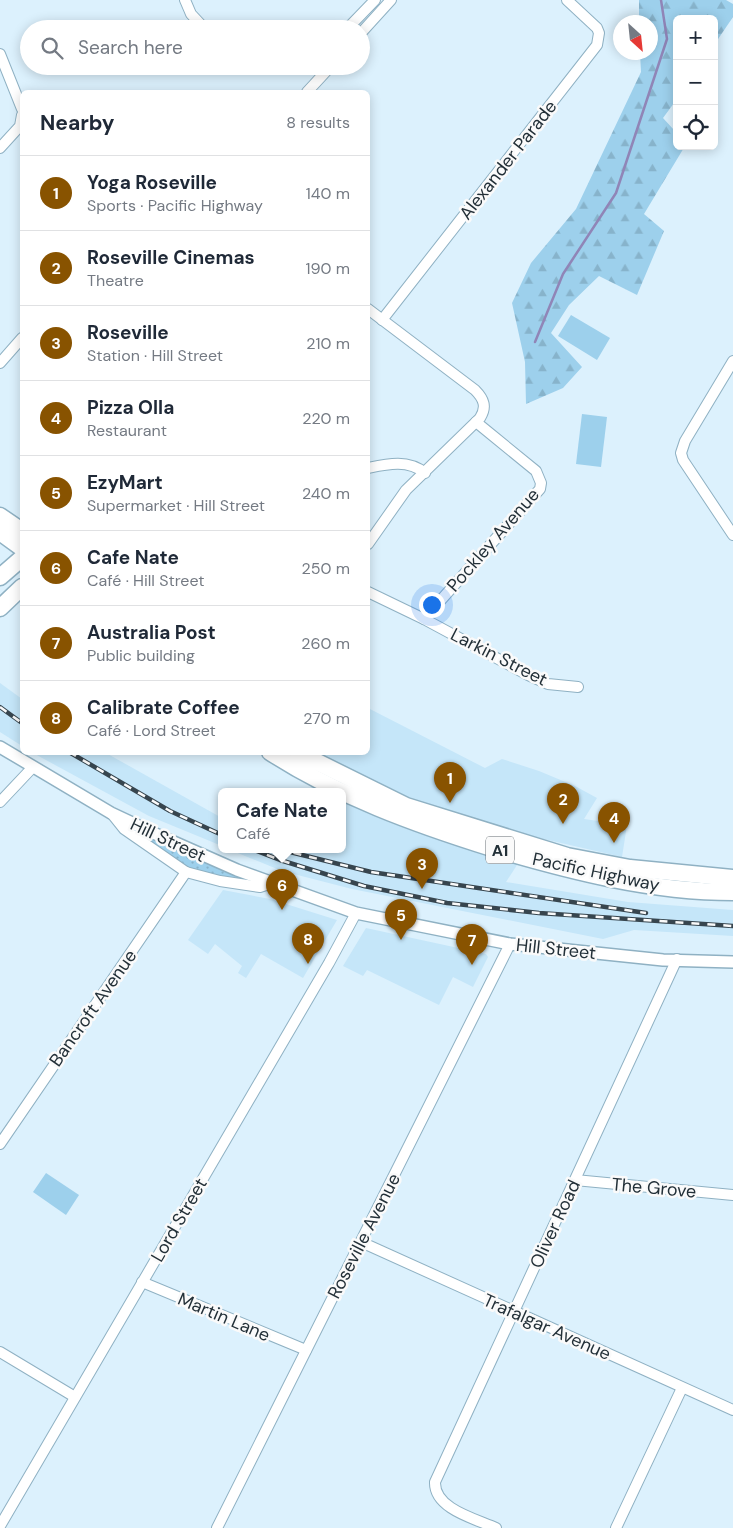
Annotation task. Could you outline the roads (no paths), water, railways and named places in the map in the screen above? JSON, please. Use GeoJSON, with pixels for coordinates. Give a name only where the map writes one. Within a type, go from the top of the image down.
{"type":"FeatureCollection","features":[{"type":"Feature","properties":{"kind":"highway"},"geometry":{"type":"LineString","coordinates":[[0,516],[20,530]]}},
{"type":"Feature","properties":{"kind":"highway"},"geometry":{"type":"LineString","coordinates":[[0,532],[20,547]]}},
{"type":"Feature","properties":{"kind":"highway"},"geometry":{"type":"LineString","coordinates":[[0,577],[20,560]]}},
{"type":"Feature","properties":{"kind":"highway"},"geometry":{"type":"LineString","coordinates":[[0,608],[20,589]]}},
{"type":"Feature","properties":{"kind":"highway","name":"Pacific Highway"},"geometry":{"type":"LineString","coordinates":[[275,755],[294,767],[338,788]]}},
{"type":"Feature","properties":{"kind":"highway","name":"Pacific Highway"},"geometry":{"type":"LineString","coordinates":[[303,755],[406,806],[567,856],[630,868],[733,878]]}},
{"type":"Feature","properties":{"kind":"highway","name":"Pacific Highway"},"geometry":{"type":"LineString","coordinates":[[346,792],[400,818],[515,855],[563,868],[619,879],[700,891],[733,892]]}},
{"type":"Feature","properties":{"kind":"street"},"geometry":{"type":"LineString","coordinates":[[185,0],[191,14],[197,20]]}},
{"type":"Feature","properties":{"kind":"street"},"geometry":{"type":"LineString","coordinates":[[356,20],[375,0]]}},
{"type":"Feature","properties":{"kind":"street"},"geometry":{"type":"LineString","coordinates":[[370,23],[391,0]]}},
{"type":"Feature","properties":{"kind":"street","name":"Alexander Parade"},"geometry":{"type":"LineString","coordinates":[[382,320],[597,46],[599,33],[596,28],[567,0]]}},
{"type":"Feature","properties":{"kind":"street"},"geometry":{"type":"LineString","coordinates":[[0,54],[20,104]]}},
{"type":"Feature","properties":{"kind":"street"},"geometry":{"type":"LineString","coordinates":[[309,90],[323,75]]}},
{"type":"Feature","properties":{"kind":"street"},"geometry":{"type":"LineString","coordinates":[[0,148],[20,126]]}},
{"type":"Feature","properties":{"kind":"street"},"geometry":{"type":"LineString","coordinates":[[370,311],[479,394],[484,403],[484,409],[476,422],[406,490],[370,541]]}},
{"type":"Feature","properties":{"kind":"street"},"geometry":{"type":"LineString","coordinates":[[0,363],[20,340]]}},
{"type":"Feature","properties":{"kind":"street"},"geometry":{"type":"LineString","coordinates":[[733,361],[685,441],[681,453],[688,468],[733,535]]}},
{"type":"Feature","properties":{"kind":"street","name":"Pockley Avenue"},"geometry":{"type":"LineString","coordinates":[[424,619],[540,489],[541,483],[536,471],[476,422]]}},
{"type":"Feature","properties":{"kind":"street"},"geometry":{"type":"LineString","coordinates":[[370,468],[406,463],[417,466],[425,473]]}},
{"type":"Feature","properties":{"kind":"street","name":"Larkin Street"},"geometry":{"type":"LineString","coordinates":[[370,593],[424,619],[534,678],[548,684],[578,688]]}},
{"type":"Feature","properties":{"kind":"street","name":"Hill Street"},"geometry":{"type":"LineString","coordinates":[[0,747],[32,768],[111,813],[196,853],[356,913],[510,944],[677,959],[733,962]]}},
{"type":"Feature","properties":{"kind":"street"},"geometry":{"type":"LineString","coordinates":[[0,802],[32,768]]}},
{"type":"Feature","properties":{"kind":"street"},"geometry":{"type":"LineString","coordinates":[[111,813],[124,829],[186,872],[204,878],[260,887],[272,883]]}},
{"type":"Feature","properties":{"kind":"street","name":"Bancroft Avenue"},"geometry":{"type":"LineString","coordinates":[[0,1144],[186,872]]}},
{"type":"Feature","properties":{"kind":"street","name":"Lord Street"},"geometry":{"type":"LineString","coordinates":[[0,1526],[356,913]]}},
{"type":"Feature","properties":{"kind":"street","name":"Roseville Avenue"},"geometry":{"type":"LineString","coordinates":[[218,1528],[510,944]]}},
{"type":"Feature","properties":{"kind":"street","name":"Oliver Road"},"geometry":{"type":"LineString","coordinates":[[496,1528],[446,1505],[435,1489],[439,1471],[677,959]]}},
{"type":"Feature","properties":{"kind":"street","name":"The Grove"},"geometry":{"type":"LineString","coordinates":[[575,1180],[733,1195]]}},
{"type":"Feature","properties":{"kind":"street","name":"Trafalgar Avenue"},"geometry":{"type":"LineString","coordinates":[[361,1242],[733,1410]]}},
{"type":"Feature","properties":{"kind":"street","name":"Martin Lane"},"geometry":{"type":"LineString","coordinates":[[142,1282],[306,1350]]}},
{"type":"Feature","properties":{"kind":"street"},"geometry":{"type":"LineString","coordinates":[[0,1352],[75,1397]]}},
{"type":"Feature","properties":{"kind":"street"},"geometry":{"type":"LineString","coordinates":[[616,1528],[682,1388]]}},
{"type":"Feature","properties":{"kind":"waterway"},"geometry":{"type":"LineString","coordinates":[[535,342],[563,274],[616,193],[667,39],[661,0]]}},
{"type":"Feature","properties":{"kind":"railway"},"geometry":{"type":"LineString","coordinates":[[0,707],[20,722]]}},
{"type":"Feature","properties":{"kind":"railway"},"geometry":{"type":"LineString","coordinates":[[74,755],[170,811],[218,833]]}},
{"type":"Feature","properties":{"kind":"railway"},"geometry":{"type":"LineString","coordinates":[[262,853],[364,886],[447,903],[539,913],[733,926]]}},
{"type":"Feature","properties":{"kind":"railway"},"geometry":{"type":"LineString","coordinates":[[294,853],[371,872],[646,913]]}},
{"type":"Feature","properties":{"kind":"place","name":"Yoga Roseville"},"geometry":{"type":"Point","coordinates":[450,803]}},
{"type":"Feature","properties":{"kind":"place","name":"Roseville Cinemas"},"geometry":{"type":"Point","coordinates":[563,824]}},
{"type":"Feature","properties":{"kind":"place","name":"Pizza Olla"},"geometry":{"type":"Point","coordinates":[614,843]}},
{"type":"Feature","properties":{"kind":"place","name":"Roseville"},"geometry":{"type":"Point","coordinates":[422,889]}},
{"type":"Feature","properties":{"kind":"place","name":"Cafe Nate"},"geometry":{"type":"Point","coordinates":[282,910]}},
{"type":"Feature","properties":{"kind":"place","name":"EzyMart"},"geometry":{"type":"Point","coordinates":[401,940]}},
{"type":"Feature","properties":{"kind":"place","name":"Calibrate Coffee"},"geometry":{"type":"Point","coordinates":[308,964]}},
{"type":"Feature","properties":{"kind":"place","name":"Australia Post"},"geometry":{"type":"Point","coordinates":[472,965]}}]}
